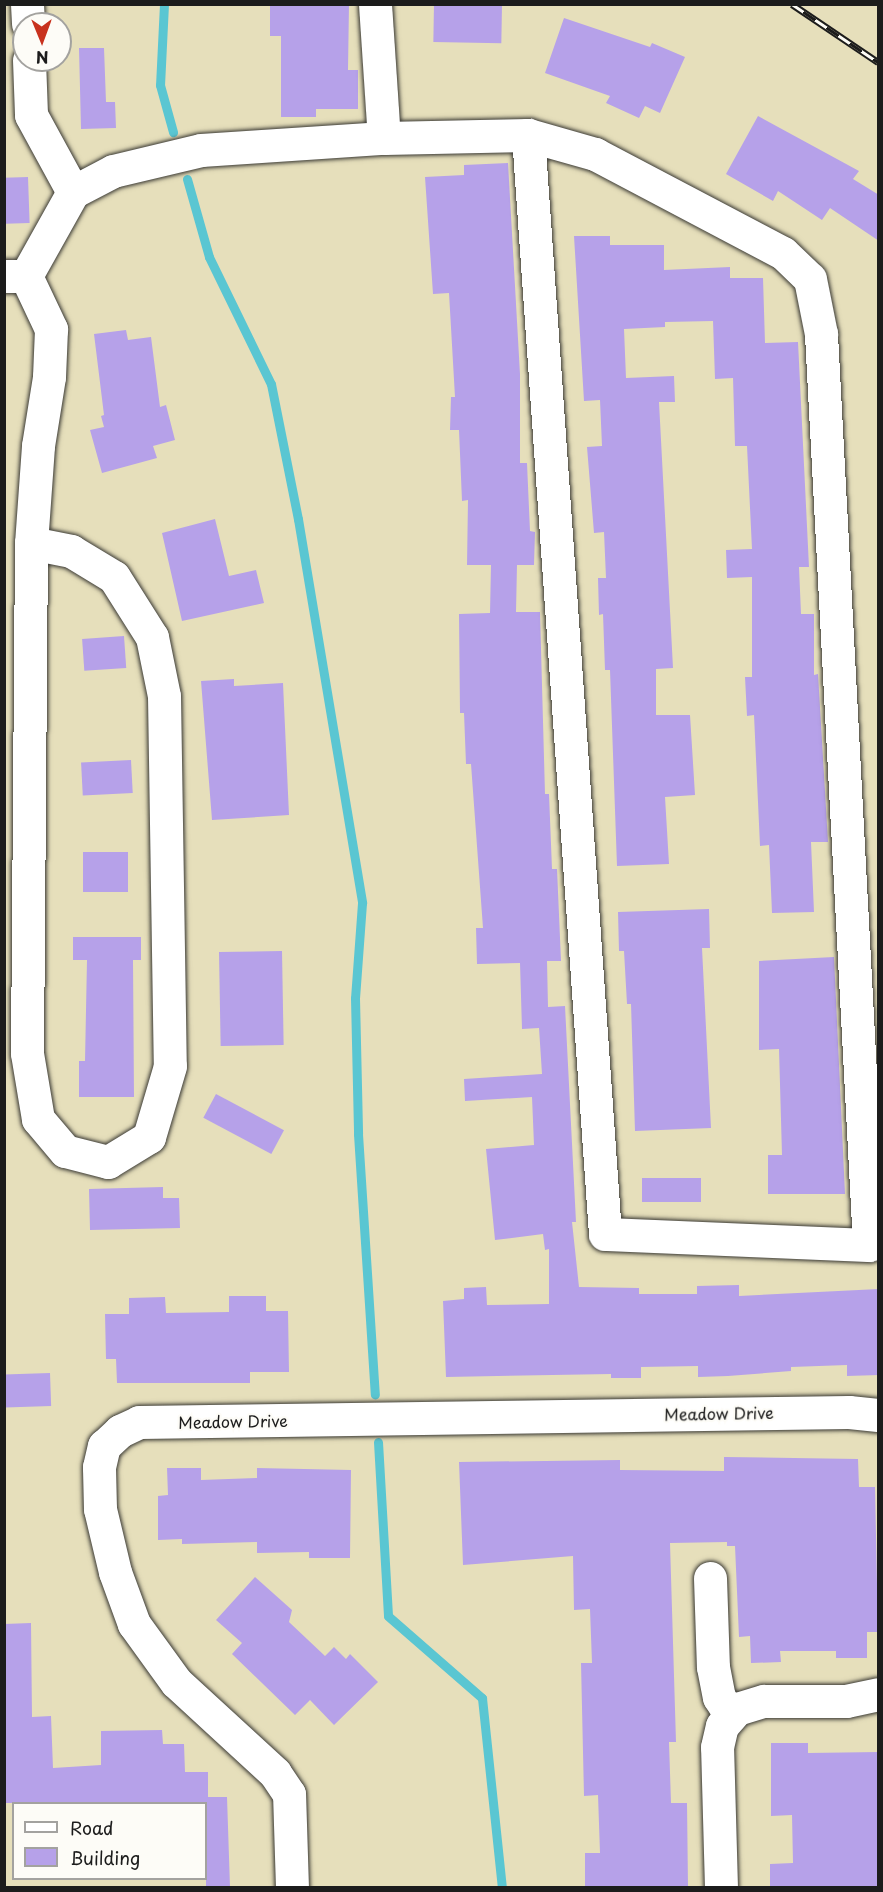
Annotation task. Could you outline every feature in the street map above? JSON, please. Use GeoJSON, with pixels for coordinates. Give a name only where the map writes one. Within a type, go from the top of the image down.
{"type":"FeatureCollection","features":[{"type":"Feature","properties":{"kind":"street"},"geometry":{"type":"LineString","coordinates":[[375,4],[384,138]]}},
{"type":"Feature","properties":{"kind":"street"},"geometry":{"type":"LineString","coordinates":[[29,72],[31,115],[73,192]]}},
{"type":"Feature","properties":{"kind":"street"},"geometry":{"type":"LineString","coordinates":[[31,543],[71,551],[114,577],[152,637],[164,696],[170,1066],[149,1137],[108,1162],[65,1151],[38,1119],[27,1053],[31,543],[38,446],[49,377],[51,329],[15,276],[73,192],[113,171],[201,150],[384,138],[528,135],[595,154],[783,253],[810,279],[822,358],[869,1245],[605,1234],[528,135]]}},
{"type":"Feature","properties":{"kind":"street","name":"Meadow Drive"},"geometry":{"type":"LineString","coordinates":[[292,1887],[289,1794],[275,1773],[176,1682],[134,1624],[115,1572],[100,1509],[99,1467],[104,1446],[120,1431],[139,1422],[849,1412],[879,1415]]}},
{"type":"Feature","properties":{"kind":"street"},"geometry":{"type":"LineString","coordinates":[[710,1578],[713,1667],[719,1697],[731,1716]]}},
{"type":"Feature","properties":{"kind":"street"},"geometry":{"type":"LineString","coordinates":[[721,1887],[717,1747],[722,1726],[737,1709],[764,1701],[846,1701],[879,1694]]}},
{"type":"Feature","properties":{"kind":"building"},"geometry":{"type":"Polygon","coordinates":[[[270,4],[349,4],[348,70],[358,70],[358,109],[316,109],[316,117],[281,117],[281,36],[270,36],[270,4]]]}},
{"type":"Feature","properties":{"kind":"building"},"geometry":{"type":"Polygon","coordinates":[[[434,4],[502,5],[501,43],[433,42],[434,4]]]}},
{"type":"Feature","properties":{"kind":"building"},"geometry":{"type":"Polygon","coordinates":[[[564,18],[650,47],[652,43],[685,57],[660,113],[645,106],[639,118],[606,103],[610,96],[545,73],[564,18]]]}},
{"type":"Feature","properties":{"kind":"building"},"geometry":{"type":"Polygon","coordinates":[[[79,48],[104,48],[106,102],[115,102],[116,128],[81,129],[79,48]]]}},
{"type":"Feature","properties":{"kind":"building"},"geometry":{"type":"Polygon","coordinates":[[[758,116],[859,171],[853,179],[879,195],[879,241],[830,208],[822,220],[778,191],[773,201],[726,174],[758,116]]]}},
{"type":"Feature","properties":{"kind":"building"},"geometry":{"type":"Polygon","coordinates":[[[508,163],[520,374],[520,463],[527,463],[530,531],[535,532],[534,565],[517,565],[516,612],[540,612],[545,794],[549,794],[552,869],[557,869],[561,961],[547,961],[548,1007],[565,1006],[576,1222],[572,1222],[579,1287],[639,1288],[639,1294],[697,1294],[697,1286],[739,1285],[739,1296],[879,1289],[879,1375],[847,1376],[847,1365],[791,1367],[791,1371],[698,1377],[698,1366],[641,1367],[641,1378],[611,1378],[611,1374],[446,1377],[443,1301],[464,1299],[464,1288],[486,1287],[487,1305],[549,1304],[549,1249],[545,1250],[543,1234],[495,1240],[486,1149],[534,1145],[532,1097],[465,1101],[464,1079],[542,1074],[539,1028],[522,1029],[520,963],[477,964],[476,928],[483,928],[471,764],[466,764],[464,713],[460,713],[459,614],[490,613],[491,565],[467,565],[468,500],[462,501],[459,430],[450,430],[451,397],[455,397],[449,293],[433,294],[425,177],[464,175],[464,165],[508,163]]]}},
{"type":"Feature","properties":{"kind":"building"},"geometry":{"type":"Polygon","coordinates":[[[28,177],[30,223],[6,224],[4,178],[28,177]]]}},
{"type":"Feature","properties":{"kind":"building"},"geometry":{"type":"Polygon","coordinates":[[[574,236],[610,236],[610,245],[664,245],[664,270],[730,267],[730,278],[763,278],[765,343],[798,342],[809,567],[799,567],[801,614],[814,614],[814,675],[818,674],[828,842],[811,842],[814,912],[772,913],[769,845],[760,846],[754,715],[747,716],[745,677],[752,677],[752,577],[727,578],[726,550],[752,549],[747,446],[735,446],[733,378],[715,379],[713,321],[665,322],[665,327],[624,329],[626,378],[674,376],[675,402],[659,402],[673,668],[656,669],[656,715],[690,715],[695,795],[665,797],[669,864],[617,866],[610,670],[605,670],[603,614],[599,615],[598,578],[606,578],[604,532],[594,533],[587,447],[602,446],[600,400],[584,401],[574,236]]]}},
{"type":"Feature","properties":{"kind":"building"},"geometry":{"type":"Polygon","coordinates":[[[126,330],[128,340],[151,337],[160,407],[166,405],[175,440],[153,446],[157,458],[102,473],[90,430],[104,427],[101,416],[104,415],[94,334],[126,330]]]}},
{"type":"Feature","properties":{"kind":"building"},"geometry":{"type":"Polygon","coordinates":[[[215,519],[229,576],[256,570],[264,603],[182,621],[162,533],[215,519]]]}},
{"type":"Feature","properties":{"kind":"building"},"geometry":{"type":"Polygon","coordinates":[[[124,636],[126,668],[84,671],[82,639],[124,636]]]}},
{"type":"Feature","properties":{"kind":"building"},"geometry":{"type":"Polygon","coordinates":[[[234,679],[234,686],[283,683],[289,815],[212,820],[201,681],[234,679]]]}},
{"type":"Feature","properties":{"kind":"building"},"geometry":{"type":"Polygon","coordinates":[[[131,760],[133,793],[83,796],[81,763],[131,760]]]}},
{"type":"Feature","properties":{"kind":"building"},"geometry":{"type":"Polygon","coordinates":[[[83,852],[128,852],[128,892],[83,892],[83,852]]]}},
{"type":"Feature","properties":{"kind":"building"},"geometry":{"type":"Polygon","coordinates":[[[709,909],[710,948],[702,948],[711,1128],[635,1131],[631,1004],[627,1004],[624,951],[619,951],[618,912],[709,909]]]}},
{"type":"Feature","properties":{"kind":"building"},"geometry":{"type":"Polygon","coordinates":[[[73,937],[141,937],[141,960],[133,960],[134,1097],[79,1097],[79,1061],[85,1061],[87,960],[73,960],[73,937]]]}},
{"type":"Feature","properties":{"kind":"building"},"geometry":{"type":"Polygon","coordinates":[[[282,951],[284,1045],[221,1046],[219,952],[282,951]]]}},
{"type":"Feature","properties":{"kind":"building"},"geometry":{"type":"Polygon","coordinates":[[[834,957],[845,1194],[768,1194],[768,1155],[782,1155],[779,1049],[759,1050],[759,961],[834,957]]]}},
{"type":"Feature","properties":{"kind":"building"},"geometry":{"type":"Polygon","coordinates":[[[216,1094],[284,1130],[271,1154],[203,1118],[216,1094]]]}},
{"type":"Feature","properties":{"kind":"building"},"geometry":{"type":"Polygon","coordinates":[[[642,1178],[701,1178],[701,1202],[642,1202],[642,1178]]]}},
{"type":"Feature","properties":{"kind":"building"},"geometry":{"type":"Polygon","coordinates":[[[163,1187],[163,1198],[179,1198],[180,1228],[90,1230],[89,1189],[163,1187]]]}},
{"type":"Feature","properties":{"kind":"building"},"geometry":{"type":"Polygon","coordinates":[[[229,1296],[266,1296],[266,1311],[288,1311],[289,1372],[250,1372],[250,1383],[117,1383],[116,1359],[106,1359],[105,1314],[129,1314],[129,1298],[165,1297],[166,1313],[229,1312],[229,1296]]]}},
{"type":"Feature","properties":{"kind":"building"},"geometry":{"type":"Polygon","coordinates":[[[50,1373],[51,1406],[5,1408],[4,1375],[50,1373]]]}},
{"type":"Feature","properties":{"kind":"building"},"geometry":{"type":"Polygon","coordinates":[[[724,1457],[858,1459],[859,1487],[875,1487],[878,1632],[867,1632],[867,1658],[836,1658],[836,1651],[780,1651],[781,1662],[751,1663],[750,1636],[739,1637],[735,1546],[727,1546],[727,1542],[670,1543],[676,1742],[669,1742],[671,1803],[687,1803],[688,1887],[585,1887],[585,1853],[600,1853],[598,1795],[584,1796],[581,1663],[592,1663],[590,1609],[574,1610],[573,1556],[463,1565],[459,1462],[620,1460],[620,1470],[724,1471],[724,1457]]]}},
{"type":"Feature","properties":{"kind":"building"},"geometry":{"type":"Polygon","coordinates":[[[167,1468],[201,1468],[201,1480],[257,1478],[257,1468],[351,1470],[350,1558],[309,1558],[309,1552],[257,1553],[257,1542],[182,1544],[182,1539],[158,1540],[158,1496],[168,1495],[167,1468]]]}},
{"type":"Feature","properties":{"kind":"building"},"geometry":{"type":"Polygon","coordinates":[[[255,1577],[292,1610],[289,1622],[325,1656],[334,1647],[346,1659],[350,1654],[378,1682],[334,1725],[310,1700],[295,1715],[232,1654],[242,1643],[216,1620],[255,1577]]]}},
{"type":"Feature","properties":{"kind":"building"},"geometry":{"type":"Polygon","coordinates":[[[31,1623],[32,1717],[51,1716],[53,1768],[101,1765],[101,1731],[162,1730],[163,1744],[184,1744],[185,1772],[208,1772],[208,1797],[227,1797],[230,1887],[206,1887],[207,1802],[4,1803],[4,1624],[31,1623]]]}},
{"type":"Feature","properties":{"kind":"building"},"geometry":{"type":"Polygon","coordinates":[[[771,1743],[808,1743],[808,1753],[879,1752],[879,1887],[770,1887],[770,1864],[793,1863],[792,1815],[771,1816],[771,1743]]]}},
{"type":"Feature","properties":{"kind":"waterway"},"geometry":{"type":"LineString","coordinates":[[164,4],[160,85],[173,132]]}},
{"type":"Feature","properties":{"kind":"waterway"},"geometry":{"type":"LineString","coordinates":[[187,179],[209,257],[271,384],[298,519],[362,903],[355,998],[358,1134],[375,1394]]}},
{"type":"Feature","properties":{"kind":"waterway"},"geometry":{"type":"LineString","coordinates":[[378,1442],[388,1616],[482,1698],[502,1888]]}},
{"type":"Feature","properties":{"kind":"railway"},"geometry":{"type":"LineString","coordinates":[[792,4],[878,62]]}}]}
